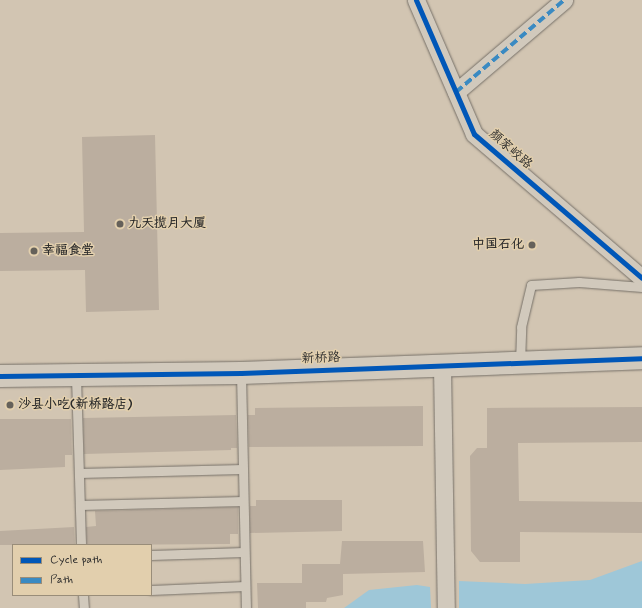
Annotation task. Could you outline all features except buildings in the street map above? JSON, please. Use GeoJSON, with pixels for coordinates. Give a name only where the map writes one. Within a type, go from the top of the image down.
{"type":"FeatureCollection","features":[{"type":"Feature","properties":{"kind":"street","name":"颜家峧路"},"geometry":{"type":"LineString","coordinates":[[416,0],[474,134],[642,278]]}},
{"type":"Feature","properties":{"kind":"street"},"geometry":{"type":"LineString","coordinates":[[456,92],[564,0]]}},
{"type":"Feature","properties":{"kind":"street","name":"新桥路"},"geometry":{"type":"LineString","coordinates":[[0,376],[241,373],[642,358]]}},
{"type":"Feature","properties":{"kind":"street"},"geometry":{"type":"LineString","coordinates":[[442,366],[447,589],[446,608]]}},
{"type":"Feature","properties":{"kind":"lane"},"geometry":{"type":"LineString","coordinates":[[520,363],[521,327],[531,285],[579,282],[642,287]]}},
{"type":"Feature","properties":{"kind":"lane"},"geometry":{"type":"LineString","coordinates":[[241,373],[246,608]]}},
{"type":"Feature","properties":{"kind":"lane"},"geometry":{"type":"LineString","coordinates":[[76,376],[81,544]]}},
{"type":"Feature","properties":{"kind":"lane"},"geometry":{"type":"LineString","coordinates":[[79,473],[243,469]]}},
{"type":"Feature","properties":{"kind":"lane"},"geometry":{"type":"LineString","coordinates":[[80,505],[244,501]]}},
{"type":"Feature","properties":{"kind":"lane"},"geometry":{"type":"LineString","coordinates":[[152,555],[244,552]]}},
{"type":"Feature","properties":{"kind":"lane"},"geometry":{"type":"LineString","coordinates":[[152,590],[245,586]]}},
{"type":"Feature","properties":{"kind":"lane"},"geometry":{"type":"LineString","coordinates":[[83,596],[84,608]]}},
{"type":"Feature","properties":{"kind":"water"},"geometry":{"type":"Polygon","coordinates":[[[642,561],[642,608],[459,608],[459,581],[525,584],[590,580],[642,561]]]}},
{"type":"Feature","properties":{"kind":"water"},"geometry":{"type":"Polygon","coordinates":[[[417,585],[430,587],[431,608],[344,608],[369,590],[417,585]]]}},
{"type":"Feature","properties":{"kind":"marked path"},"geometry":{"type":"LineString","coordinates":[[456,92],[564,0]]}},
{"type":"Feature","properties":{"kind":"cycle path"},"geometry":{"type":"LineString","coordinates":[[416,0],[474,134],[642,278]]}},
{"type":"Feature","properties":{"kind":"cycle path"},"geometry":{"type":"LineString","coordinates":[[0,376],[241,373],[642,358]]}},
{"type":"Feature","properties":{"kind":"place","name":"九天揽月大厦"},"geometry":{"type":"Point","coordinates":[120,224]}},
{"type":"Feature","properties":{"kind":"place","name":"中国石化"},"geometry":{"type":"Point","coordinates":[532,245]}},
{"type":"Feature","properties":{"kind":"place","name":"幸福食堂"},"geometry":{"type":"Point","coordinates":[34,251]}},
{"type":"Feature","properties":{"kind":"place","name":"沙县小吃(新桥路店)"},"geometry":{"type":"Point","coordinates":[10,405]}}]}
